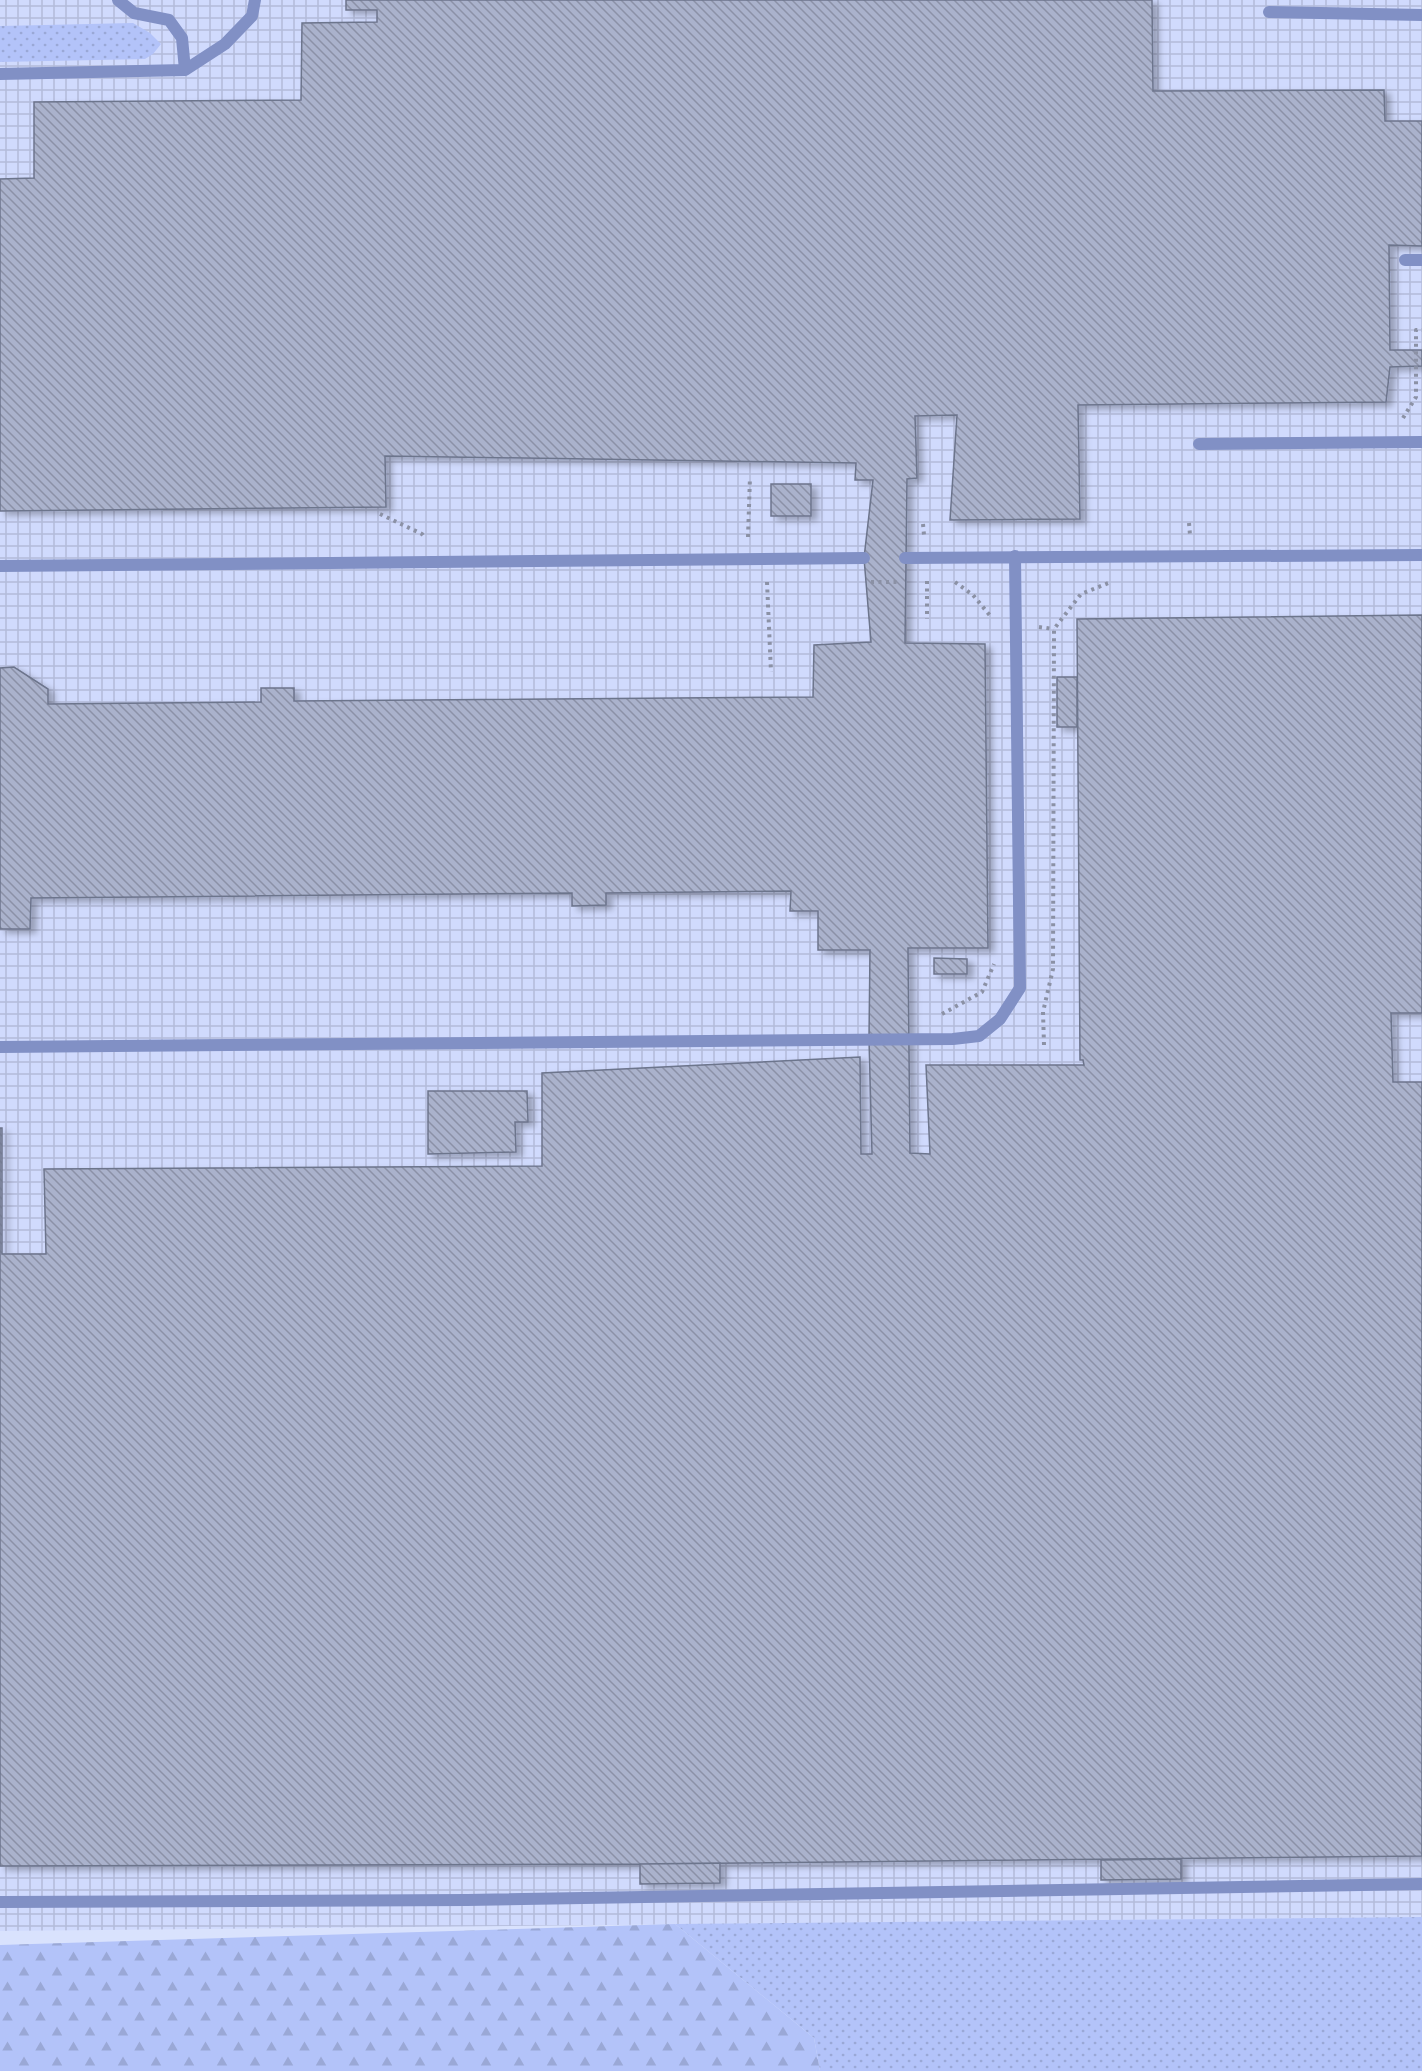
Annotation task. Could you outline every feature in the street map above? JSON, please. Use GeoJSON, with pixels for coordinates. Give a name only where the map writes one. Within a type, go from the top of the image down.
{"type":"FeatureCollection","features":[{"type":"Feature","properties":{"kind":"lane"},"geometry":{"type":"LineString","coordinates":[[118,0],[134,13],[169,20],[182,38],[185,70]]}},
{"type":"Feature","properties":{"kind":"lane"},"geometry":{"type":"LineString","coordinates":[[0,74],[185,70],[225,44],[252,16],[255,0]]}},
{"type":"Feature","properties":{"kind":"lane"},"geometry":{"type":"LineString","coordinates":[[1269,12],[1422,15]]}},
{"type":"Feature","properties":{"kind":"lane"},"geometry":{"type":"LineString","coordinates":[[1406,260],[1422,260]]}},
{"type":"Feature","properties":{"kind":"lane"},"geometry":{"type":"LineString","coordinates":[[1199,444],[1422,442]]}},
{"type":"Feature","properties":{"kind":"lane"},"geometry":{"type":"LineString","coordinates":[[905,558],[1422,555]]}},
{"type":"Feature","properties":{"kind":"lane"},"geometry":{"type":"LineString","coordinates":[[0,1047],[953,1039],[979,1036],[1000,1018],[1020,988],[1015,556]]}},
{"type":"Feature","properties":{"kind":"lane"},"geometry":{"type":"LineString","coordinates":[[0,566],[864,558]]}},
{"type":"Feature","properties":{"kind":"lane"},"geometry":{"type":"LineString","coordinates":[[0,1902],[467,1900],[1422,1884]]}},
{"type":"Feature","properties":{"kind":"path"},"geometry":{"type":"LineString","coordinates":[[1400,423],[1416,397],[1416,330],[1422,330]]}},
{"type":"Feature","properties":{"kind":"path"},"geometry":{"type":"LineString","coordinates":[[748,559],[750,477]]}},
{"type":"Feature","properties":{"kind":"path"},"geometry":{"type":"LineString","coordinates":[[767,582],[771,672]]}},
{"type":"Feature","properties":{"kind":"path"},"geometry":{"type":"LineString","coordinates":[[927,582],[927,619]]}},
{"type":"Feature","properties":{"kind":"path"},"geometry":{"type":"LineString","coordinates":[[955,582],[973,596],[994,621]]}},
{"type":"Feature","properties":{"kind":"path"},"geometry":{"type":"LineString","coordinates":[[1044,1045],[1043,1012],[1053,969],[1054,629]]}},
{"type":"Feature","properties":{"kind":"path"},"geometry":{"type":"LineString","coordinates":[[945,1014],[982,992],[992,970]]}},
{"type":"Feature","properties":{"kind":"shaded area"},"geometry":{"type":"Polygon","coordinates":[[[0,0],[1422,0],[1422,1917],[0,1931],[0,0]]]}},
{"type":"Feature","properties":{"kind":"green space"},"geometry":{"type":"Polygon","coordinates":[[[133,23],[150,33],[161,44],[153,54],[145,59],[0,62],[0,26],[133,23]]]}},
{"type":"Feature","properties":{"kind":"green space"},"geometry":{"type":"Polygon","coordinates":[[[1422,1917],[1422,2071],[820,2071],[814,2038],[675,1924],[1422,1917]]]}},
{"type":"Feature","properties":{"kind":"green space"},"geometry":{"type":"Polygon","coordinates":[[[675,1924],[814,2038],[820,2071],[0,2071],[0,1945],[675,1924]]]}},
{"type":"Feature","properties":{"kind":"building"},"geometry":{"type":"Polygon","coordinates":[[[346,0],[1152,0],[1153,91],[1384,90],[1385,121],[1422,121],[1422,246],[1389,245],[1390,350],[1422,350],[1422,366],[1390,367],[1386,402],[1078,405],[1080,519],[950,520],[957,415],[915,416],[917,478],[907,479],[905,643],[985,644],[988,948],[908,948],[910,1153],[930,1154],[926,1065],[1084,1065],[1083,1060],[1080,1060],[1077,619],[1422,615],[1422,1013],[1391,1013],[1393,1082],[1422,1082],[1422,1856],[640,1864],[0,1866],[0,1128],[2,1128],[2,1254],[46,1254],[44,1169],[542,1166],[542,1073],[860,1057],[861,1154],[872,1154],[869,1039],[870,950],[818,950],[818,911],[790,911],[791,891],[606,893],[606,905],[572,906],[572,893],[31,898],[30,929],[0,929],[0,668],[14,667],[48,689],[48,704],[261,702],[261,688],[294,688],[294,701],[813,697],[814,645],[871,642],[864,558],[873,480],[855,480],[856,463],[385,456],[386,507],[0,511],[0,179],[34,178],[34,102],[301,100],[302,23],[377,22],[377,10],[346,10],[346,0]]]}},
{"type":"Feature","properties":{"kind":"building"},"geometry":{"type":"Polygon","coordinates":[[[771,484],[811,484],[811,516],[771,516],[771,484]]]}},
{"type":"Feature","properties":{"kind":"building"},"geometry":{"type":"Polygon","coordinates":[[[1057,677],[1077,677],[1077,727],[1057,727],[1057,677]]]}},
{"type":"Feature","properties":{"kind":"building"},"geometry":{"type":"Polygon","coordinates":[[[934,958],[967,959],[967,974],[934,974],[934,958]]]}},
{"type":"Feature","properties":{"kind":"building"},"geometry":{"type":"Polygon","coordinates":[[[428,1091],[527,1091],[528,1122],[515,1122],[516,1152],[428,1154],[428,1091]]]}},
{"type":"Feature","properties":{"kind":"building"},"geometry":{"type":"Polygon","coordinates":[[[1181,1859],[1181,1879],[1101,1880],[1101,1860],[1181,1859]]]}},
{"type":"Feature","properties":{"kind":"building"},"geometry":{"type":"Polygon","coordinates":[[[720,1863],[720,1883],[640,1884],[640,1864],[720,1863]]]}}]}
